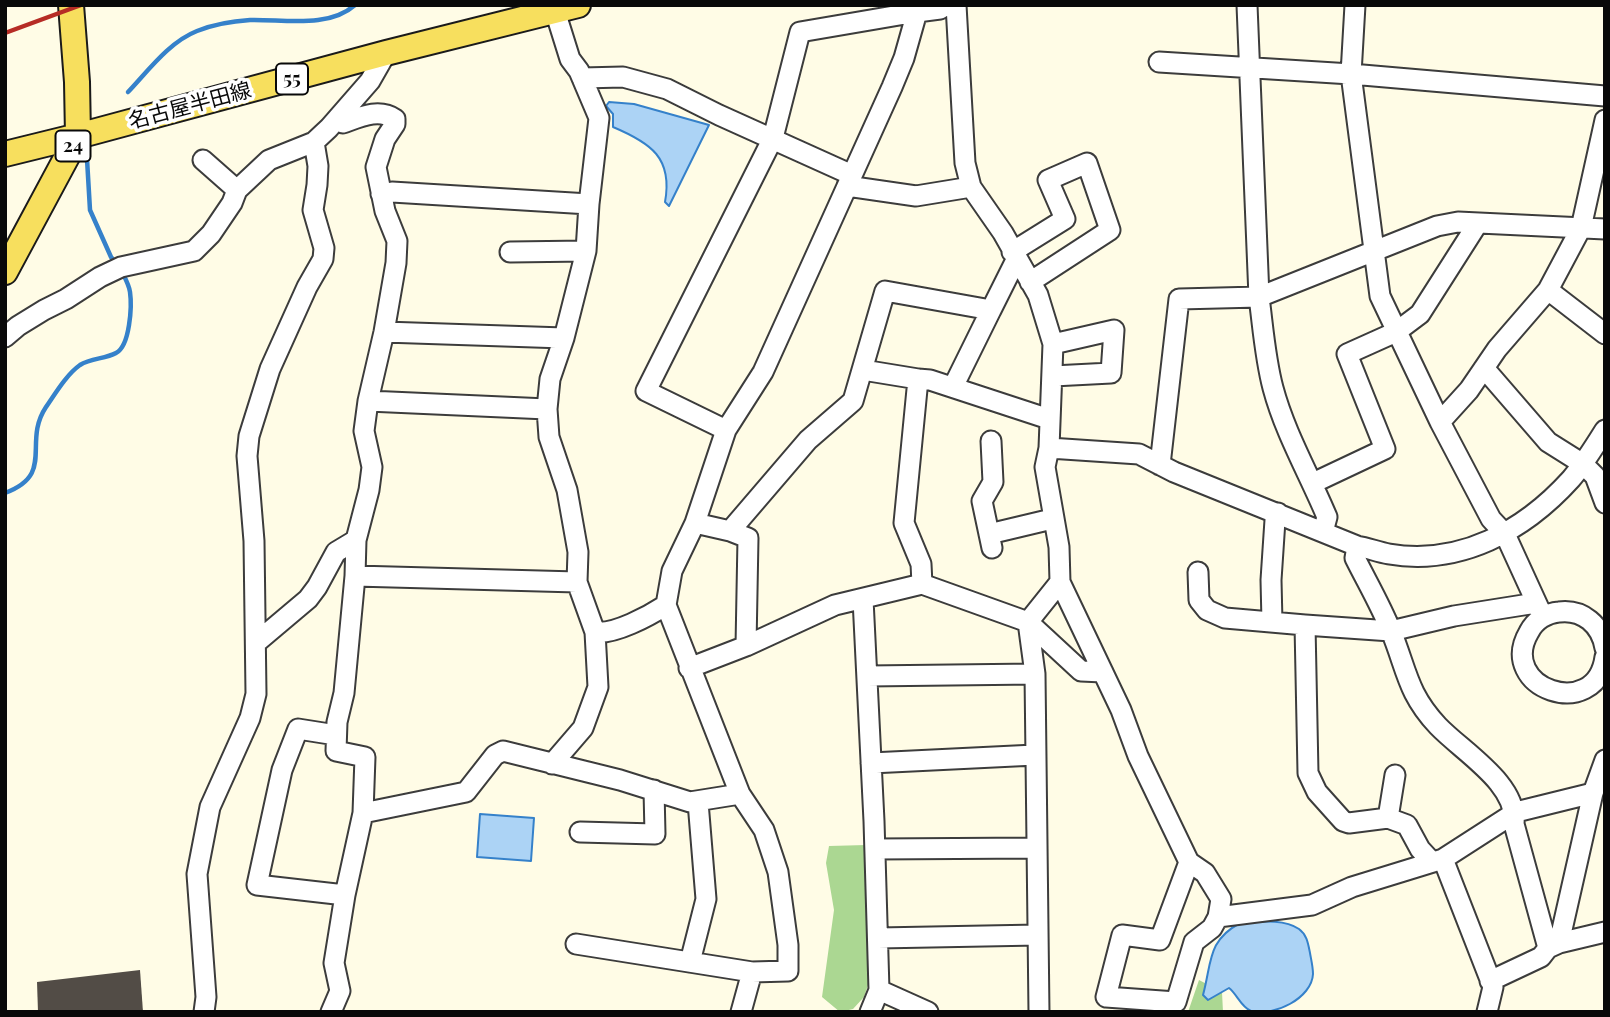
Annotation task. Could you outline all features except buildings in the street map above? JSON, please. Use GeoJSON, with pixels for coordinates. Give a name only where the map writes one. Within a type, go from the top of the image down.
{"type":"FeatureCollection","features":[{"type":"Feature","properties":{"kind":"main road","name":"24"},"geometry":{"type":"LineString","coordinates":[[5,272],[78,136],[71,5]]}},
{"type":"Feature","properties":{"kind":"main road","name":"名古屋半田線"},"geometry":{"type":"LineString","coordinates":[[5,154],[567,8]]}},
{"type":"Feature","properties":{"kind":"street"},"geometry":{"type":"LineString","coordinates":[[726,430],[646,391],[773,138],[800,32],[940,9],[946,5]]}},
{"type":"Feature","properties":{"kind":"street"},"geometry":{"type":"LineString","coordinates":[[956,5],[964,150],[971,187],[1003,233],[1038,295],[1053,344],[1049,448],[1045,467],[1059,547],[1060,582],[1189,862],[1205,873],[1221,899],[1218,918],[1212,928],[1194,942],[1176,1002],[1109,1005],[1106,998],[1122,935],[1194,942]]}},
{"type":"Feature","properties":{"kind":"street"},"geometry":{"type":"LineString","coordinates":[[1247,5],[1259,297],[1273,388],[1294,445],[1327,517],[1323,532]]}},
{"type":"Feature","properties":{"kind":"street"},"geometry":{"type":"LineString","coordinates":[[1356,5],[1351,74],[1380,296],[1440,422],[1492,519],[1505,534],[1539,610],[1523,650],[1524,663],[1530,676],[1551,691],[1563,694],[1577,692],[1601,678],[1605,657]]}},
{"type":"Feature","properties":{"kind":"street"},"geometry":{"type":"LineString","coordinates":[[552,764],[583,728],[598,687],[595,632],[577,582],[578,552],[567,490],[549,437],[547,409],[550,379],[564,338],[586,251],[599,118],[582,78],[570,59],[567,8]]}},
{"type":"Feature","properties":{"kind":"street"},"geometry":{"type":"LineString","coordinates":[[576,944],[752,972],[788,971],[788,946],[778,872],[764,830],[740,794],[666,605],[672,571],[695,523],[726,430],[763,372],[904,58],[917,12]]}},
{"type":"Feature","properties":{"kind":"street"},"geometry":{"type":"LineString","coordinates":[[5,337],[18,326],[121,267],[194,251],[211,234],[232,203],[237,190],[270,160],[314,142],[338,119],[370,81],[386,53]]}},
{"type":"Feature","properties":{"kind":"street"},"geometry":{"type":"LineString","coordinates":[[1158,62],[1351,74],[1605,96]]}},
{"type":"Feature","properties":{"kind":"street"},"geometry":{"type":"LineString","coordinates":[[582,78],[623,77],[667,89],[773,138],[850,180],[916,196],[971,187]]}},
{"type":"Feature","properties":{"kind":"street"},"geometry":{"type":"LineString","coordinates":[[331,1012],[340,991],[334,962],[363,813],[365,757],[336,751],[336,735],[344,693],[356,540],[372,467],[364,431],[384,332],[397,241],[381,194],[376,167],[379,153],[395,124],[395,119],[378,114],[343,123],[338,119]]}},
{"type":"Feature","properties":{"kind":"street"},"geometry":{"type":"LineString","coordinates":[[1440,422],[1469,390],[1497,349],[1548,290],[1581,228],[1605,120]]}},
{"type":"Feature","properties":{"kind":"street"},"geometry":{"type":"LineString","coordinates":[[204,1012],[206,997],[197,874],[210,807],[250,718],[256,694],[254,541],[247,456],[249,436],[270,369],[307,287],[323,260],[324,248],[313,209],[317,175],[314,142]]}},
{"type":"Feature","properties":{"kind":"street"},"geometry":{"type":"LineString","coordinates":[[203,160],[237,190]]}},
{"type":"Feature","properties":{"kind":"street"},"geometry":{"type":"LineString","coordinates":[[953,387],[1015,255],[1065,219],[1048,180],[1087,163],[1110,230],[1030,282]]}},
{"type":"Feature","properties":{"kind":"street"},"geometry":{"type":"LineString","coordinates":[[381,194],[392,192],[589,204]]}},
{"type":"Feature","properties":{"kind":"street"},"geometry":{"type":"LineString","coordinates":[[1160,465],[1179,299],[1259,297],[1437,226],[1458,222],[1605,229]]}},
{"type":"Feature","properties":{"kind":"street"},"geometry":{"type":"LineString","coordinates":[[1313,483],[1385,449],[1347,354],[1396,332],[1420,314],[1478,223]]}},
{"type":"Feature","properties":{"kind":"street"},"geometry":{"type":"LineString","coordinates":[[510,252],[586,251]]}},
{"type":"Feature","properties":{"kind":"street"},"geometry":{"type":"LineString","coordinates":[[1548,290],[1605,334]]}},
{"type":"Feature","properties":{"kind":"street"},"geometry":{"type":"LineString","coordinates":[[730,531],[808,440],[853,401],[885,291],[991,310]]}},
{"type":"Feature","properties":{"kind":"street"},"geometry":{"type":"LineString","coordinates":[[1053,344],[1114,330],[1111,373],[1053,376]]}},
{"type":"Feature","properties":{"kind":"street"},"geometry":{"type":"LineString","coordinates":[[384,332],[564,338]]}},
{"type":"Feature","properties":{"kind":"street"},"geometry":{"type":"LineString","coordinates":[[1484,368],[1548,442],[1583,464],[1595,476],[1605,503]]}},
{"type":"Feature","properties":{"kind":"street"},"geometry":{"type":"LineString","coordinates":[[863,370],[930,380],[1049,419]]}},
{"type":"Feature","properties":{"kind":"street"},"geometry":{"type":"LineString","coordinates":[[918,379],[904,523],[921,564],[922,584]]}},
{"type":"Feature","properties":{"kind":"street"},"geometry":{"type":"LineString","coordinates":[[368,401],[547,409]]}},
{"type":"Feature","properties":{"kind":"street"},"geometry":{"type":"LineString","coordinates":[[1049,448],[1139,454],[1357,546],[1388,554],[1435,555],[1482,545],[1505,534],[1538,512],[1572,478],[1605,430]]}},
{"type":"Feature","properties":{"kind":"street"},"geometry":{"type":"LineString","coordinates":[[991,441],[993,482],[982,502],[990,541],[1052,519]]}},
{"type":"Feature","properties":{"kind":"street"},"geometry":{"type":"LineString","coordinates":[[1583,464],[1605,460]]}},
{"type":"Feature","properties":{"kind":"street"},"geometry":{"type":"LineString","coordinates":[[1272,622],[1275,520],[1278,513]]}},
{"type":"Feature","properties":{"kind":"street"},"geometry":{"type":"LineString","coordinates":[[695,523],[748,538],[746,646]]}},
{"type":"Feature","properties":{"kind":"street"},"geometry":{"type":"LineString","coordinates":[[257,642],[308,598],[336,552],[356,540]]}},
{"type":"Feature","properties":{"kind":"street"},"geometry":{"type":"LineString","coordinates":[[1357,546],[1355,558],[1391,631],[1413,692],[1439,726],[1503,786],[1516,812],[1514,824],[1554,946]]}},
{"type":"Feature","properties":{"kind":"street"},"geometry":{"type":"LineString","coordinates":[[1198,572],[1199,600],[1207,610],[1225,618],[1391,631],[1454,616],[1539,610],[1566,611],[1599,618],[1605,648]]}},
{"type":"Feature","properties":{"kind":"street"},"geometry":{"type":"LineString","coordinates":[[355,576],[577,582]]}},
{"type":"Feature","properties":{"kind":"street"},"geometry":{"type":"LineString","coordinates":[[1039,1012],[1035,674],[1028,622],[1060,582]]}},
{"type":"Feature","properties":{"kind":"street"},"geometry":{"type":"LineString","coordinates":[[689,668],[746,646],[835,605],[922,584],[1028,622],[1081,671],[1103,672]]}},
{"type":"Feature","properties":{"kind":"street"},"geometry":{"type":"LineString","coordinates":[[863,599],[879,990],[870,1012]]}},
{"type":"Feature","properties":{"kind":"street"},"geometry":{"type":"LineString","coordinates":[[595,632],[606,634],[666,605]]}},
{"type":"Feature","properties":{"kind":"street"},"geometry":{"type":"LineString","coordinates":[[1305,625],[1310,780],[1343,821],[1349,823],[1388,818],[1407,825],[1420,849],[1438,860],[1493,987],[1487,1012]]}},
{"type":"Feature","properties":{"kind":"street"},"geometry":{"type":"LineString","coordinates":[[866,676],[1035,674]]}},
{"type":"Feature","properties":{"kind":"street"},"geometry":{"type":"LineString","coordinates":[[336,735],[298,729],[282,771],[257,885],[345,895]]}},
{"type":"Feature","properties":{"kind":"street"},"geometry":{"type":"LineString","coordinates":[[363,813],[466,792],[495,755],[503,751],[698,802],[740,794]]}},
{"type":"Feature","properties":{"kind":"street"},"geometry":{"type":"LineString","coordinates":[[871,762],[1035,755]]}},
{"type":"Feature","properties":{"kind":"street"},"geometry":{"type":"LineString","coordinates":[[1554,946],[1593,793],[1605,760]]}},
{"type":"Feature","properties":{"kind":"street"},"geometry":{"type":"LineString","coordinates":[[1388,818],[1395,775]]}},
{"type":"Feature","properties":{"kind":"street"},"geometry":{"type":"LineString","coordinates":[[580,832],[655,834],[654,790]]}},
{"type":"Feature","properties":{"kind":"street"},"geometry":{"type":"LineString","coordinates":[[1218,918],[1312,905],[1352,887],[1438,860],[1516,812],[1593,793]]}},
{"type":"Feature","properties":{"kind":"street"},"geometry":{"type":"LineString","coordinates":[[690,962],[706,899],[698,802]]}},
{"type":"Feature","properties":{"kind":"street"},"geometry":{"type":"LineString","coordinates":[[875,849],[1037,848]]}},
{"type":"Feature","properties":{"kind":"street"},"geometry":{"type":"LineString","coordinates":[[1160,940],[1189,862]]}},
{"type":"Feature","properties":{"kind":"street"},"geometry":{"type":"LineString","coordinates":[[1490,981],[1541,957],[1554,946],[1605,932]]}},
{"type":"Feature","properties":{"kind":"street"},"geometry":{"type":"LineString","coordinates":[[878,938],[1038,935]]}},
{"type":"Feature","properties":{"kind":"street"},"geometry":{"type":"LineString","coordinates":[[741,1012],[752,972]]}},
{"type":"Feature","properties":{"kind":"street"},"geometry":{"type":"LineString","coordinates":[[879,990],[928,1012]]}},
{"type":"Feature","properties":{"kind":"green space"},"geometry":{"type":"Polygon","coordinates":[[[866,845],[875,964],[864,997],[853,1009],[840,1012],[822,997],[834,910],[826,863],[829,846],[866,845]]]}},
{"type":"Feature","properties":{"kind":"green space"},"geometry":{"type":"Polygon","coordinates":[[[1199,980],[1222,992],[1223,1012],[1188,1012],[1199,980]]]}},
{"type":"Feature","properties":{"kind":"water"},"geometry":{"type":"Polygon","coordinates":[[[609,102],[634,104],[709,125],[669,206],[665,202],[666,174],[662,163],[648,146],[613,127],[613,114],[606,106],[609,102]]]}},
{"type":"Feature","properties":{"kind":"water"},"geometry":{"type":"Polygon","coordinates":[[[480,814],[534,818],[531,861],[477,857],[480,814]]]}},
{"type":"Feature","properties":{"kind":"water"},"geometry":{"type":"Polygon","coordinates":[[[1240,923],[1286,923],[1304,934],[1309,946],[1313,974],[1311,983],[1299,998],[1280,1008],[1260,1012],[1248,1009],[1229,988],[1208,1000],[1203,995],[1216,945],[1229,930],[1240,923]]]}},
{"type":"Feature","properties":{"kind":"waterway"},"geometry":{"type":"LineString","coordinates":[[128,92],[177,42],[197,31],[244,21],[319,20],[332,17],[355,5]]}},
{"type":"Feature","properties":{"kind":"waterway"},"geometry":{"type":"LineString","coordinates":[[87,159],[90,210],[115,262]]}},
{"type":"Feature","properties":{"kind":"waterway"},"geometry":{"type":"LineString","coordinates":[[5,493],[30,477],[36,456],[39,420],[65,379],[80,365],[121,349],[129,325],[131,298],[122,272]]}},
{"type":"Feature","properties":{"kind":"railway"},"geometry":{"type":"LineString","coordinates":[[5,33],[81,5]]}}]}
